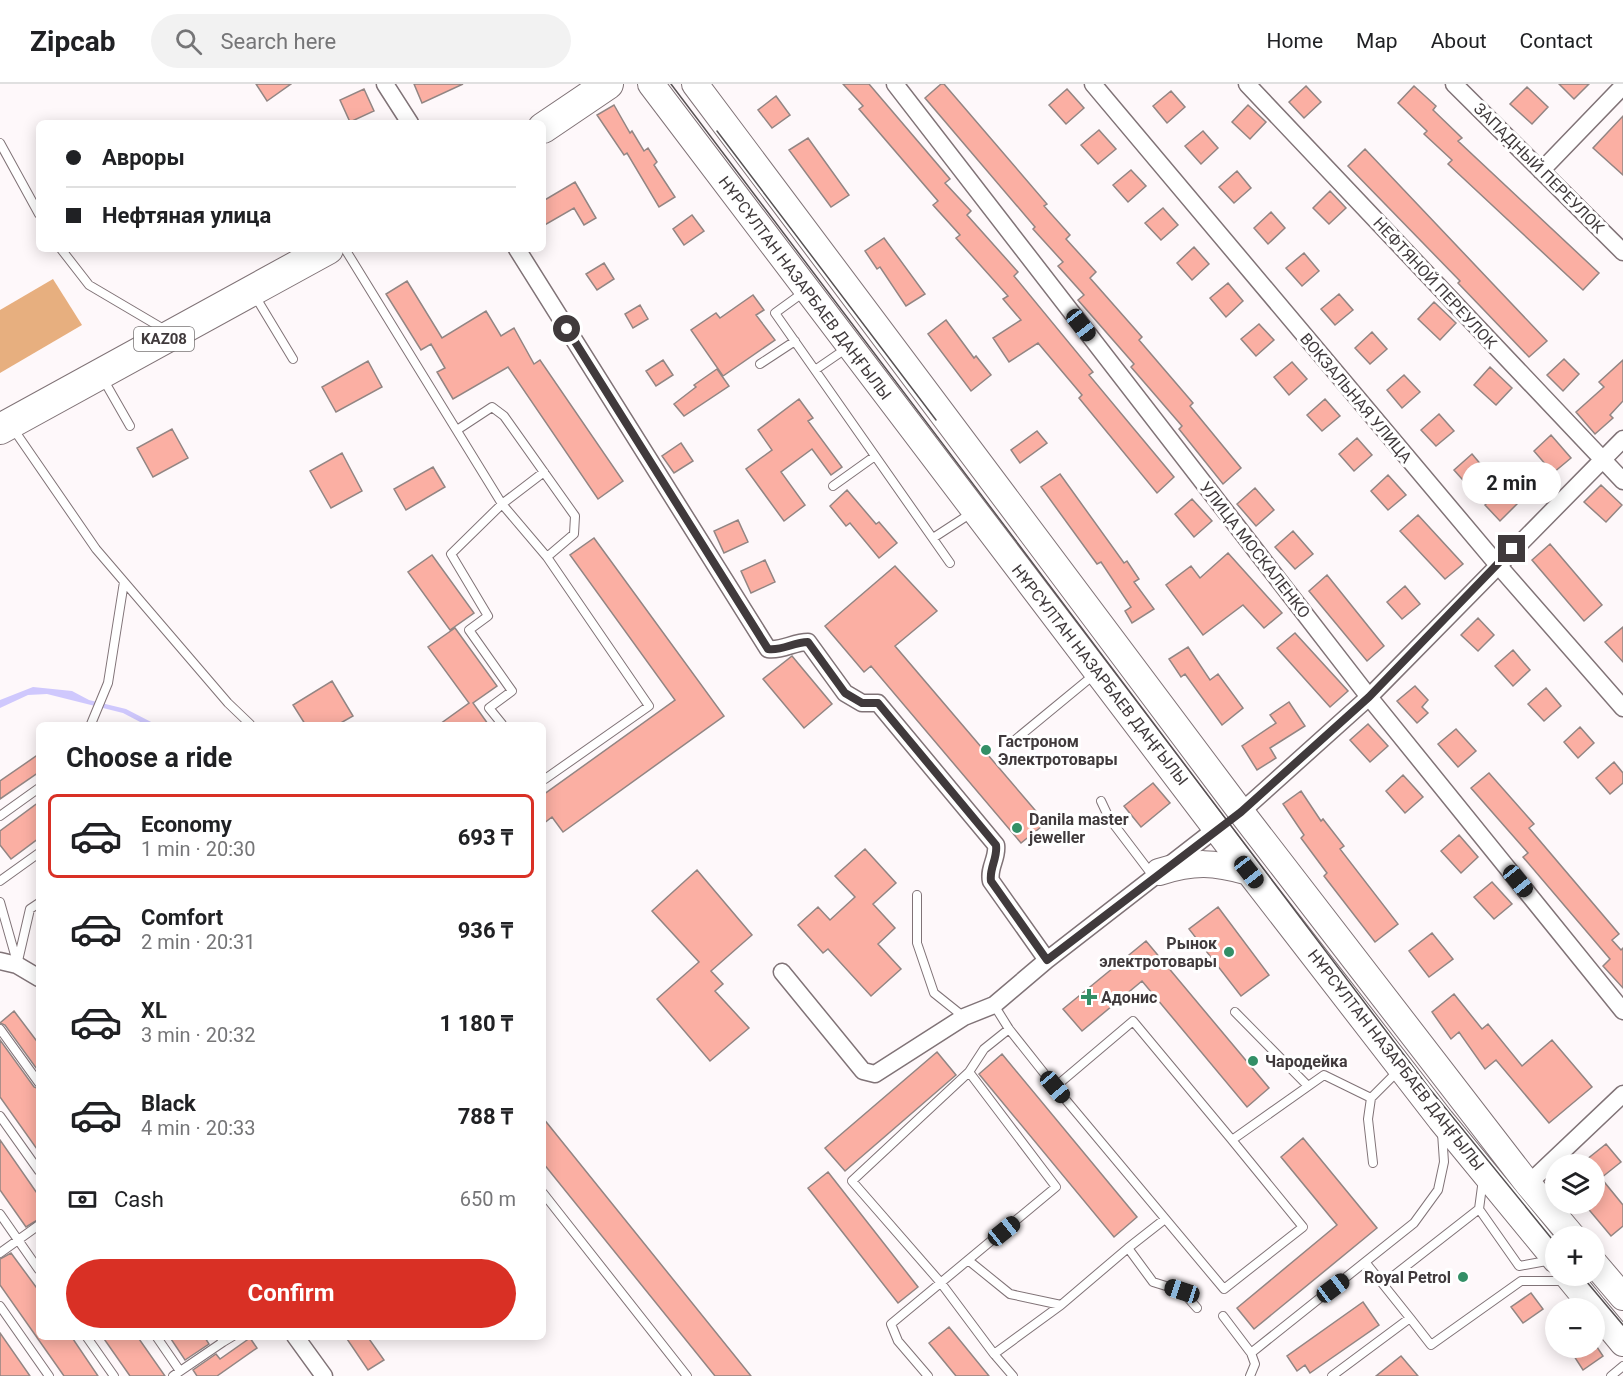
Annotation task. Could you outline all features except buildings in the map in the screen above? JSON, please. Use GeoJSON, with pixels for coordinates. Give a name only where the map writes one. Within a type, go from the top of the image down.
{"type":"FeatureCollection","features":[{"type":"Feature","properties":{"kind":"highway"},"geometry":{"type":"LineString","coordinates":[[546,126],[608,84]]}},
{"type":"Feature","properties":{"kind":"highway","name":"KAZ08"},"geometry":{"type":"LineString","coordinates":[[5,427],[323,252]]}},
{"type":"Feature","properties":{"kind":"main road","name":"НҰРСҰЛТАН НАЗАРБАЕВ ДАҢҒЫЛЫ"},"geometry":{"type":"LineString","coordinates":[[651,84],[1249,872],[1441,1120],[1545,1248]]}},
{"type":"Feature","properties":{"kind":"main road","name":"НҰРСҰЛТАН НАЗАРБАЕВ ДАҢҒЫЛЫ"},"geometry":{"type":"LineString","coordinates":[[695,84],[1241,812],[1527,1184],[1563,1226]]}},
{"type":"Feature","properties":{"kind":"main road"},"geometry":{"type":"LineString","coordinates":[[1217,828],[1241,812]]}},
{"type":"Feature","properties":{"kind":"main road"},"geometry":{"type":"LineString","coordinates":[[1156,874],[1183,865],[1205,862],[1249,872]]}},
{"type":"Feature","properties":{"kind":"main road"},"geometry":{"type":"LineString","coordinates":[[1605,1276],[1623,1296]]}},
{"type":"Feature","properties":{"kind":"main road"},"geometry":{"type":"LineString","coordinates":[[1576,1286],[1586,1298]]}},
{"type":"Feature","properties":{"kind":"main road"},"geometry":{"type":"LineString","coordinates":[[1605,1321],[1623,1343]]}},
{"type":"Feature","properties":{"kind":"street"},"geometry":{"type":"LineString","coordinates":[[385,84],[408,120]]}},
{"type":"Feature","properties":{"kind":"street","name":"УЛИЦА МОСКАЛЕНКО"},"geometry":{"type":"LineString","coordinates":[[895,84],[1369,697],[1623,1011]]}},
{"type":"Feature","properties":{"kind":"street","name":"ВОКЗАЛЬНАЯ УЛИЦА"},"geometry":{"type":"LineString","coordinates":[[1093,84],[1497,564],[1623,708]]}},
{"type":"Feature","properties":{"kind":"street","name":"НЕФТЯНОЙ ПЕРЕУЛОК"},"geometry":{"type":"LineString","coordinates":[[1247,84],[1623,482]]}},
{"type":"Feature","properties":{"kind":"street","name":"ЗАПАДНЫЙ ПЕРЕУЛОК"},"geometry":{"type":"LineString","coordinates":[[1454,84],[1623,252]]}},
{"type":"Feature","properties":{"kind":"street"},"geometry":{"type":"LineString","coordinates":[[1541,171],[1623,86]]}},
{"type":"Feature","properties":{"kind":"street"},"geometry":{"type":"LineString","coordinates":[[519,252],[768,649],[778,650],[796,643],[808,642],[845,693],[862,703],[878,703],[996,845],[997,853],[990,872],[991,881],[1047,960]]}},
{"type":"Feature","properties":{"kind":"street"},"geometry":{"type":"LineString","coordinates":[[1241,812],[1369,697],[1623,438]]}},
{"type":"Feature","properties":{"kind":"street"},"geometry":{"type":"LineString","coordinates":[[782,972],[863,1071],[876,1074],[964,1017],[994,1005],[1047,960],[1217,828]]}},
{"type":"Feature","properties":{"kind":"street"},"geometry":{"type":"LineString","coordinates":[[0,961],[17,965],[36,976]]}},
{"type":"Feature","properties":{"kind":"street"},"geometry":{"type":"LineString","coordinates":[[1527,1184],[1623,1094]]}},
{"type":"Feature","properties":{"kind":"street"},"geometry":{"type":"LineString","coordinates":[[298,1340],[324,1376]]}},
{"type":"Feature","properties":{"kind":"lane"},"geometry":{"type":"LineString","coordinates":[[0,143],[36,209]]}},
{"type":"Feature","properties":{"kind":"lane"},"geometry":{"type":"LineString","coordinates":[[63,252],[89,285],[173,334]]}},
{"type":"Feature","properties":{"kind":"lane"},"geometry":{"type":"LineString","coordinates":[[347,252],[502,504],[547,557],[649,706],[546,779]]}},
{"type":"Feature","properties":{"kind":"lane"},"geometry":{"type":"LineString","coordinates":[[807,290],[775,313],[950,562]]}},
{"type":"Feature","properties":{"kind":"lane"},"geometry":{"type":"LineString","coordinates":[[252,291],[293,359]]}},
{"type":"Feature","properties":{"kind":"lane"},"geometry":{"type":"LineString","coordinates":[[760,364],[795,341]]}},
{"type":"Feature","properties":{"kind":"lane"},"geometry":{"type":"LineString","coordinates":[[815,370],[849,346]]}},
{"type":"Feature","properties":{"kind":"lane"},"geometry":{"type":"LineString","coordinates":[[101,374],[130,426]]}},
{"type":"Feature","properties":{"kind":"lane"},"geometry":{"type":"LineString","coordinates":[[457,430],[492,407],[504,416],[544,472],[575,516],[574,534],[547,557]]}},
{"type":"Feature","properties":{"kind":"lane"},"geometry":{"type":"LineString","coordinates":[[5,427],[96,549],[228,703],[248,722]]}},
{"type":"Feature","properties":{"kind":"lane"},"geometry":{"type":"LineString","coordinates":[[833,486],[875,456]]}},
{"type":"Feature","properties":{"kind":"lane"},"geometry":{"type":"LineString","coordinates":[[500,722],[489,708],[512,691],[469,630],[488,616],[451,554],[502,504],[544,472]]}},
{"type":"Feature","properties":{"kind":"lane"},"geometry":{"type":"LineString","coordinates":[[933,538],[974,512]]}},
{"type":"Feature","properties":{"kind":"lane"},"geometry":{"type":"LineString","coordinates":[[93,721],[108,683],[124,582]]}},
{"type":"Feature","properties":{"kind":"lane"},"geometry":{"type":"LineString","coordinates":[[1010,744],[1098,672]]}},
{"type":"Feature","properties":{"kind":"lane"},"geometry":{"type":"LineString","coordinates":[[0,816],[36,790]]}},
{"type":"Feature","properties":{"kind":"lane"},"geometry":{"type":"LineString","coordinates":[[1101,801],[1109,818],[1156,874]]}},
{"type":"Feature","properties":{"kind":"lane"},"geometry":{"type":"LineString","coordinates":[[0,881],[36,855]]}},
{"type":"Feature","properties":{"kind":"lane"},"geometry":{"type":"LineString","coordinates":[[917,895],[917,943],[934,993],[964,1017]]}},
{"type":"Feature","properties":{"kind":"lane"},"geometry":{"type":"LineString","coordinates":[[0,902],[17,965]]}},
{"type":"Feature","properties":{"kind":"lane"},"geometry":{"type":"LineString","coordinates":[[17,965],[30,909],[36,905]]}},
{"type":"Feature","properties":{"kind":"lane"},"geometry":{"type":"LineString","coordinates":[[994,1005],[1055,1087],[1224,1289],[1303,1227],[1133,1021],[1055,1087]]}},
{"type":"Feature","properties":{"kind":"lane"},"geometry":{"type":"LineString","coordinates":[[1235,1012],[1306,1085]]}},
{"type":"Feature","properties":{"kind":"lane"},"geometry":{"type":"LineString","coordinates":[[0,1029],[36,1079]]}},
{"type":"Feature","properties":{"kind":"lane"},"geometry":{"type":"LineString","coordinates":[[1010,1029],[984,1049],[969,1072],[852,1181],[941,1283],[1013,1376]]}},
{"type":"Feature","properties":{"kind":"lane"},"geometry":{"type":"LineString","coordinates":[[1372,1162],[1368,1119],[1371,1098],[1401,1068]]}},
{"type":"Feature","properties":{"kind":"lane"},"geometry":{"type":"LineString","coordinates":[[928,1376],[898,1341],[891,1324],[1056,1187],[969,1072]]}},
{"type":"Feature","properties":{"kind":"lane"},"geometry":{"type":"LineString","coordinates":[[1232,1140],[1306,1085],[1324,1075],[1371,1098]]}},
{"type":"Feature","properties":{"kind":"lane"},"geometry":{"type":"LineString","coordinates":[[0,1116],[36,1168]]}},
{"type":"Feature","properties":{"kind":"lane"},"geometry":{"type":"LineString","coordinates":[[1251,1353],[1414,1223],[1438,1190],[1444,1162],[1441,1120]]}},
{"type":"Feature","properties":{"kind":"lane"},"geometry":{"type":"LineString","coordinates":[[1484,1172],[1479,1209],[1519,1266],[1521,1281]]}},
{"type":"Feature","properties":{"kind":"lane"},"geometry":{"type":"LineString","coordinates":[[546,1197],[687,1376]]}},
{"type":"Feature","properties":{"kind":"lane"},"geometry":{"type":"LineString","coordinates":[[1383,1284],[1479,1209]]}},
{"type":"Feature","properties":{"kind":"lane"},"geometry":{"type":"LineString","coordinates":[[0,1214],[36,1266]]}},
{"type":"Feature","properties":{"kind":"lane"},"geometry":{"type":"LineString","coordinates":[[994,1354],[1061,1305],[1165,1219]]}},
{"type":"Feature","properties":{"kind":"lane"},"geometry":{"type":"LineString","coordinates":[[0,1253],[36,1227]]}},
{"type":"Feature","properties":{"kind":"lane"},"geometry":{"type":"LineString","coordinates":[[1128,1248],[1153,1282],[1182,1291],[1197,1308]]}},
{"type":"Feature","properties":{"kind":"lane"},"geometry":{"type":"LineString","coordinates":[[968,1260],[1010,1294],[1061,1305]]}},
{"type":"Feature","properties":{"kind":"lane"},"geometry":{"type":"LineString","coordinates":[[1519,1266],[1545,1262]]}},
{"type":"Feature","properties":{"kind":"lane"},"geometry":{"type":"LineString","coordinates":[[1366,1263],[1431,1345],[1521,1281],[1545,1280]]}},
{"type":"Feature","properties":{"kind":"lane"},"geometry":{"type":"LineString","coordinates":[[0,1306],[48,1376]]}},
{"type":"Feature","properties":{"kind":"lane"},"geometry":{"type":"LineString","coordinates":[[1223,1316],[1251,1353],[1255,1364],[1250,1376]]}},
{"type":"Feature","properties":{"kind":"lane"},"geometry":{"type":"LineString","coordinates":[[1332,1376],[1410,1318]]}},
{"type":"Feature","properties":{"kind":"lane"},"geometry":{"type":"LineString","coordinates":[[89,1340],[114,1376]]}},
{"type":"Feature","properties":{"kind":"lane"},"geometry":{"type":"LineString","coordinates":[[158,1340],[177,1373],[221,1340]]}},
{"type":"Feature","properties":{"kind":"lane"},"geometry":{"type":"LineString","coordinates":[[1611,1376],[1623,1366]]}},
{"type":"Feature","properties":{"kind":"shaded area"},"geometry":{"type":"Polygon","coordinates":[[[53,279],[82,325],[0,373],[0,310],[53,279]]]}},
{"type":"Feature","properties":{"kind":"shaded area"},"geometry":{"type":"Polygon","coordinates":[[[33,687],[72,691],[89,700],[126,709],[151,722],[140,722],[123,713],[47,694],[28,695],[0,708],[0,700],[33,687]]]}},
{"type":"Feature","properties":{"kind":"tram line"},"geometry":{"type":"LineString","coordinates":[[671,84],[1429,1088],[1545,1230]]}},
{"type":"Feature","properties":{"kind":"tram line"},"geometry":{"type":"LineString","coordinates":[[717,131],[936,420]]}},
{"type":"Feature","properties":{"kind":"tram line"},"geometry":{"type":"LineString","coordinates":[[1590,1286],[1623,1325]]}},
{"type":"Feature","properties":{"kind":"place","name":"Гастроном Электротовары"},"geometry":{"type":"Point","coordinates":[986,750]}},
{"type":"Feature","properties":{"kind":"place","name":"Danila master jeweller"},"geometry":{"type":"Point","coordinates":[1017,828]}},
{"type":"Feature","properties":{"kind":"place","name":"Рынок электротовары"},"geometry":{"type":"Point","coordinates":[1229,952]}},
{"type":"Feature","properties":{"kind":"place","name":"Адонис"},"geometry":{"type":"Point","coordinates":[1089,997]}},
{"type":"Feature","properties":{"kind":"place","name":"Чародейка"},"geometry":{"type":"Point","coordinates":[1253,1061]}},
{"type":"Feature","properties":{"kind":"place","name":"Royal Petrol"},"geometry":{"type":"Point","coordinates":[1463,1277]}},
{"type":"Feature","properties":{"kind":"route"},"geometry":{"type":"LineString","coordinates":[[567,329],[768,649],[778,650],[796,643],[808,642],[845,693],[862,703],[878,703],[996,845],[997,853],[990,872],[991,881],[1047,960],[1217,828],[1241,812],[1369,697],[1512,549]]}}]}
